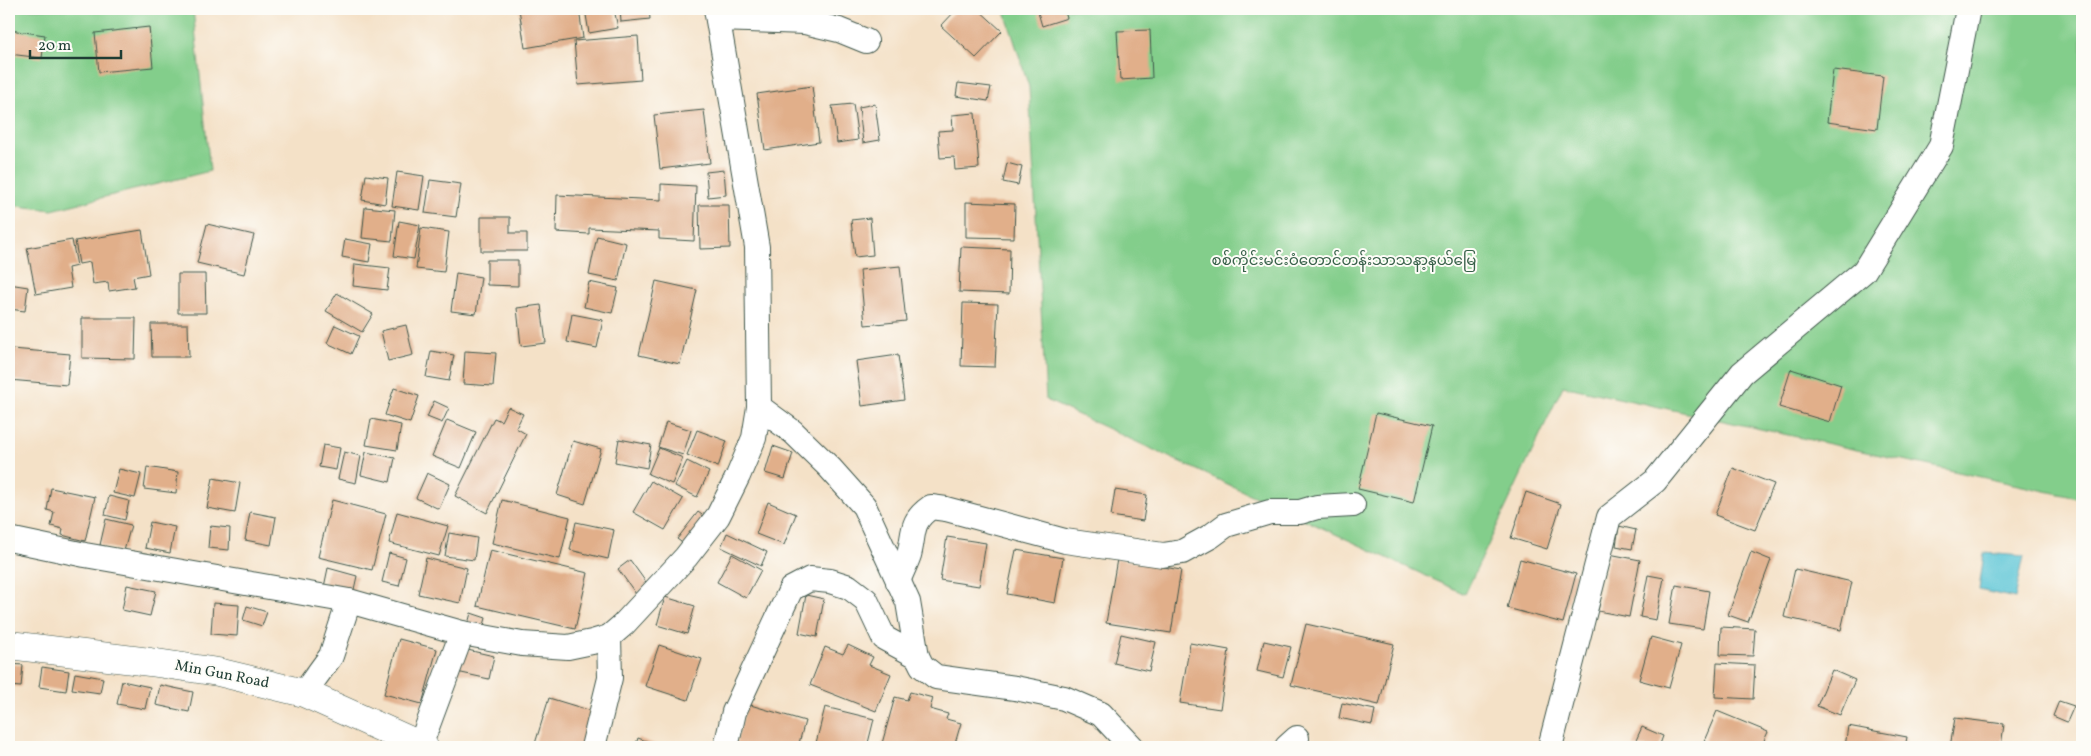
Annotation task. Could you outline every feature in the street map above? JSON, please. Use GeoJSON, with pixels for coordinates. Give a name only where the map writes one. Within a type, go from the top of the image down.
{"type":"FeatureCollection","features":[{"type":"Feature","properties":{"kind":"street"},"geometry":{"type":"LineString","coordinates":[[1550,747],[1609,517],[1655,481],[1742,373],[1864,271],[1941,146],[1968,9]]}},
{"type":"Feature","properties":{"kind":"street"},"geometry":{"type":"LineString","coordinates":[[9,539],[349,601],[462,633],[522,644],[568,647],[609,637],[623,625],[686,557],[718,516],[754,438],[759,407],[757,247],[717,14],[805,22],[839,30],[866,41]]}},
{"type":"Feature","properties":{"kind":"street"},"geometry":{"type":"LineString","coordinates":[[759,407],[793,432],[830,468],[864,506],[908,602],[917,656],[922,666],[936,677],[1045,694],[1087,707],[1101,714],[1132,747]]}},
{"type":"Feature","properties":{"kind":"street"},"geometry":{"type":"LineString","coordinates":[[898,582],[908,556],[914,526],[920,514],[931,507],[946,508],[1065,541],[1163,555],[1182,552],[1211,536],[1226,525],[1270,512],[1300,512],[1317,507],[1353,505]]}},
{"type":"Feature","properties":{"kind":"street"},"geometry":{"type":"LineString","coordinates":[[726,747],[734,712],[791,589],[810,579],[830,581],[849,587],[866,600],[884,638],[917,656]]}},
{"type":"Feature","properties":{"kind":"street"},"geometry":{"type":"LineString","coordinates":[[304,693],[330,656],[349,601]]}},
{"type":"Feature","properties":{"kind":"street"},"geometry":{"type":"LineString","coordinates":[[422,746],[462,633]]}},
{"type":"Feature","properties":{"kind":"street"},"geometry":{"type":"LineString","coordinates":[[593,747],[610,678],[609,637]]}},
{"type":"Feature","properties":{"kind":"street","name":"Min Gun Road"},"geometry":{"type":"LineString","coordinates":[[9,645],[218,672],[304,693],[422,746]]}},
{"type":"Feature","properties":{"kind":"green space"},"geometry":{"type":"Polygon","coordinates":[[[9,9],[193,9],[210,171],[52,210],[9,205],[9,9]]]}},
{"type":"Feature","properties":{"kind":"green space","name":"စစ်ကိုင်းမင်းဝံတောင်တန်းသာသနာ့နယ်မြေ"},"geometry":{"type":"Polygon","coordinates":[[[1004,9],[2082,9],[2082,499],[1563,386],[1465,594],[1046,400],[1029,87],[1004,9]]]}},
{"type":"Feature","properties":{"kind":"water"},"geometry":{"type":"Polygon","coordinates":[[[1984,553],[2024,556],[2015,598],[1979,590],[1984,553]]]}},
{"type":"Feature","properties":{"kind":"building"},"geometry":{"type":"Polygon","coordinates":[[[519,9],[579,9],[583,38],[525,48],[519,9]]]}},
{"type":"Feature","properties":{"kind":"building"},"geometry":{"type":"Polygon","coordinates":[[[585,9],[614,9],[618,28],[589,33],[585,9]]]}},
{"type":"Feature","properties":{"kind":"building"},"geometry":{"type":"Polygon","coordinates":[[[620,9],[649,9],[650,19],[621,22],[620,9]]]}},
{"type":"Feature","properties":{"kind":"building"},"geometry":{"type":"Polygon","coordinates":[[[957,9],[978,9],[1002,31],[976,58],[941,26],[957,9]]]}},
{"type":"Feature","properties":{"kind":"building"},"geometry":{"type":"Polygon","coordinates":[[[1037,9],[1064,9],[1067,18],[1042,26],[1037,9]]]}},
{"type":"Feature","properties":{"kind":"building"},"geometry":{"type":"Polygon","coordinates":[[[149,27],[153,67],[99,72],[95,33],[149,27]]]}},
{"type":"Feature","properties":{"kind":"building"},"geometry":{"type":"Polygon","coordinates":[[[10,30],[45,35],[42,58],[9,54],[10,30]]]}},
{"type":"Feature","properties":{"kind":"building"},"geometry":{"type":"Polygon","coordinates":[[[1150,30],[1152,78],[1120,80],[1117,31],[1150,30]]]}},
{"type":"Feature","properties":{"kind":"building"},"geometry":{"type":"Polygon","coordinates":[[[638,36],[641,80],[578,85],[574,41],[638,36]]]}},
{"type":"Feature","properties":{"kind":"building"},"geometry":{"type":"Polygon","coordinates":[[[1833,70],[1883,76],[1877,129],[1827,122],[1833,70]]]}},
{"type":"Feature","properties":{"kind":"building"},"geometry":{"type":"Polygon","coordinates":[[[958,83],[991,87],[988,101],[956,96],[958,83]]]}},
{"type":"Feature","properties":{"kind":"building"},"geometry":{"type":"Polygon","coordinates":[[[812,86],[819,142],[765,150],[757,94],[812,86]]]}},
{"type":"Feature","properties":{"kind":"building"},"geometry":{"type":"Polygon","coordinates":[[[853,104],[858,140],[837,143],[832,106],[853,104]]]}},
{"type":"Feature","properties":{"kind":"building"},"geometry":{"type":"Polygon","coordinates":[[[875,104],[880,140],[863,143],[859,107],[875,104]]]}},
{"type":"Feature","properties":{"kind":"building"},"geometry":{"type":"Polygon","coordinates":[[[704,110],[710,163],[660,169],[654,115],[704,110]]]}},
{"type":"Feature","properties":{"kind":"building"},"geometry":{"type":"Polygon","coordinates":[[[975,113],[979,168],[955,170],[954,157],[940,158],[938,131],[953,130],[952,115],[975,113]]]}},
{"type":"Feature","properties":{"kind":"building"},"geometry":{"type":"Polygon","coordinates":[[[1007,163],[1022,167],[1018,185],[1003,182],[1007,163]]]}},
{"type":"Feature","properties":{"kind":"building"},"geometry":{"type":"Polygon","coordinates":[[[724,170],[726,195],[708,197],[706,172],[724,170]]]}},
{"type":"Feature","properties":{"kind":"building"},"geometry":{"type":"Polygon","coordinates":[[[397,172],[424,176],[419,210],[392,206],[397,172]]]}},
{"type":"Feature","properties":{"kind":"building"},"geometry":{"type":"Polygon","coordinates":[[[366,175],[388,178],[385,204],[362,200],[366,175]]]}},
{"type":"Feature","properties":{"kind":"building"},"geometry":{"type":"Polygon","coordinates":[[[430,180],[461,184],[456,217],[425,213],[430,180]]]}},
{"type":"Feature","properties":{"kind":"building"},"geometry":{"type":"Polygon","coordinates":[[[661,184],[696,186],[694,241],[659,239],[659,231],[589,228],[589,234],[556,232],[557,195],[661,200],[661,184]]]}},
{"type":"Feature","properties":{"kind":"building"},"geometry":{"type":"Polygon","coordinates":[[[966,202],[1015,204],[1014,238],[966,237],[966,202]]]}},
{"type":"Feature","properties":{"kind":"building"},"geometry":{"type":"Polygon","coordinates":[[[699,205],[729,205],[730,248],[700,249],[699,205]]]}},
{"type":"Feature","properties":{"kind":"building"},"geometry":{"type":"Polygon","coordinates":[[[365,207],[395,210],[392,241],[362,238],[365,207]]]}},
{"type":"Feature","properties":{"kind":"building"},"geometry":{"type":"Polygon","coordinates":[[[481,217],[510,217],[510,233],[527,233],[527,251],[481,251],[481,217]]]}},
{"type":"Feature","properties":{"kind":"building"},"geometry":{"type":"Polygon","coordinates":[[[870,218],[873,255],[855,257],[851,220],[870,218]]]}},
{"type":"Feature","properties":{"kind":"building"},"geometry":{"type":"Polygon","coordinates":[[[399,221],[420,225],[414,259],[394,256],[399,221]]]}},
{"type":"Feature","properties":{"kind":"building"},"geometry":{"type":"Polygon","coordinates":[[[207,224],[254,235],[244,274],[197,263],[207,224]]]}},
{"type":"Feature","properties":{"kind":"building"},"geometry":{"type":"Polygon","coordinates":[[[421,228],[449,232],[444,272],[416,269],[421,228]]]}},
{"type":"Feature","properties":{"kind":"building"},"geometry":{"type":"Polygon","coordinates":[[[142,230],[149,274],[133,277],[135,287],[109,291],[108,282],[93,284],[90,262],[79,264],[75,241],[142,230]]]}},
{"type":"Feature","properties":{"kind":"building"},"geometry":{"type":"Polygon","coordinates":[[[597,236],[626,243],[618,281],[589,275],[597,236]]]}},
{"type":"Feature","properties":{"kind":"building"},"geometry":{"type":"Polygon","coordinates":[[[345,239],[372,244],[369,262],[342,257],[345,239]]]}},
{"type":"Feature","properties":{"kind":"building"},"geometry":{"type":"Polygon","coordinates":[[[72,240],[77,266],[68,268],[71,288],[36,294],[27,248],[72,240]]]}},
{"type":"Feature","properties":{"kind":"building"},"geometry":{"type":"Polygon","coordinates":[[[961,247],[1010,249],[1009,294],[959,292],[961,247]]]}},
{"type":"Feature","properties":{"kind":"building"},"geometry":{"type":"Polygon","coordinates":[[[487,260],[518,260],[518,286],[487,285],[487,260]]]}},
{"type":"Feature","properties":{"kind":"building"},"geometry":{"type":"Polygon","coordinates":[[[355,264],[390,268],[387,290],[353,286],[355,264]]]}},
{"type":"Feature","properties":{"kind":"building"},"geometry":{"type":"Polygon","coordinates":[[[900,266],[906,321],[865,325],[860,270],[900,266]]]}},
{"type":"Feature","properties":{"kind":"building"},"geometry":{"type":"Polygon","coordinates":[[[456,273],[481,277],[476,314],[451,311],[456,273]]]}},
{"type":"Feature","properties":{"kind":"building"},"geometry":{"type":"Polygon","coordinates":[[[178,274],[205,274],[206,313],[178,313],[178,274]]]}},
{"type":"Feature","properties":{"kind":"building"},"geometry":{"type":"Polygon","coordinates":[[[656,281],[697,290],[680,364],[639,355],[656,281]]]}},
{"type":"Feature","properties":{"kind":"building"},"geometry":{"type":"Polygon","coordinates":[[[589,282],[618,288],[612,313],[584,307],[589,282]]]}},
{"type":"Feature","properties":{"kind":"building"},"geometry":{"type":"Polygon","coordinates":[[[9,284],[28,287],[25,311],[9,309],[9,284]]]}},
{"type":"Feature","properties":{"kind":"building"},"geometry":{"type":"Polygon","coordinates":[[[337,293],[373,314],[362,332],[326,311],[337,293]]]}},
{"type":"Feature","properties":{"kind":"building"},"geometry":{"type":"Polygon","coordinates":[[[963,303],[998,304],[995,367],[961,366],[963,303]]]}},
{"type":"Feature","properties":{"kind":"building"},"geometry":{"type":"Polygon","coordinates":[[[541,305],[546,343],[521,346],[517,308],[541,305]]]}},
{"type":"Feature","properties":{"kind":"building"},"geometry":{"type":"Polygon","coordinates":[[[572,314],[603,320],[597,348],[567,342],[572,314]]]}},
{"type":"Feature","properties":{"kind":"building"},"geometry":{"type":"Polygon","coordinates":[[[82,318],[136,318],[135,359],[82,358],[82,318]]]}},
{"type":"Feature","properties":{"kind":"building"},"geometry":{"type":"Polygon","coordinates":[[[151,324],[188,324],[189,357],[152,357],[151,324]]]}},
{"type":"Feature","properties":{"kind":"building"},"geometry":{"type":"Polygon","coordinates":[[[335,325],[359,336],[351,354],[327,343],[335,325]]]}},
{"type":"Feature","properties":{"kind":"building"},"geometry":{"type":"Polygon","coordinates":[[[406,325],[413,355],[388,361],[381,331],[406,325]]]}},
{"type":"Feature","properties":{"kind":"building"},"geometry":{"type":"Polygon","coordinates":[[[12,349],[70,354],[67,385],[9,380],[12,349]]]}},
{"type":"Feature","properties":{"kind":"building"},"geometry":{"type":"Polygon","coordinates":[[[431,351],[454,355],[449,381],[426,377],[431,351]]]}},
{"type":"Feature","properties":{"kind":"building"},"geometry":{"type":"Polygon","coordinates":[[[465,351],[496,353],[493,386],[463,384],[465,351]]]}},
{"type":"Feature","properties":{"kind":"building"},"geometry":{"type":"Polygon","coordinates":[[[898,355],[904,400],[862,406],[856,361],[898,355]]]}},
{"type":"Feature","properties":{"kind":"building"},"geometry":{"type":"Polygon","coordinates":[[[1791,369],[1841,385],[1830,422],[1779,407],[1791,369]]]}},
{"type":"Feature","properties":{"kind":"building"},"geometry":{"type":"Polygon","coordinates":[[[394,388],[419,396],[410,423],[385,415],[394,388]]]}},
{"type":"Feature","properties":{"kind":"building"},"geometry":{"type":"Polygon","coordinates":[[[434,401],[449,408],[442,423],[427,417],[434,401]]]}},
{"type":"Feature","properties":{"kind":"building"},"geometry":{"type":"Polygon","coordinates":[[[508,407],[523,414],[516,428],[526,434],[487,513],[455,496],[494,418],[501,421],[508,407]]]}},
{"type":"Feature","properties":{"kind":"building"},"geometry":{"type":"Polygon","coordinates":[[[1376,413],[1432,426],[1414,502],[1358,489],[1376,413]]]}},
{"type":"Feature","properties":{"kind":"building"},"geometry":{"type":"Polygon","coordinates":[[[371,419],[401,425],[397,450],[366,445],[371,419]]]}},
{"type":"Feature","properties":{"kind":"building"},"geometry":{"type":"Polygon","coordinates":[[[447,420],[476,432],[461,468],[432,456],[447,420]]]}},
{"type":"Feature","properties":{"kind":"building"},"geometry":{"type":"Polygon","coordinates":[[[666,422],[691,430],[683,455],[658,447],[666,422]]]}},
{"type":"Feature","properties":{"kind":"building"},"geometry":{"type":"Polygon","coordinates":[[[697,430],[727,441],[718,467],[687,455],[697,430]]]}},
{"type":"Feature","properties":{"kind":"building"},"geometry":{"type":"Polygon","coordinates":[[[619,439],[651,445],[647,468],[615,462],[619,439]]]}},
{"type":"Feature","properties":{"kind":"building"},"geometry":{"type":"Polygon","coordinates":[[[573,441],[601,449],[585,504],[557,495],[573,441]]]}},
{"type":"Feature","properties":{"kind":"building"},"geometry":{"type":"Polygon","coordinates":[[[323,445],[340,448],[336,470],[319,467],[323,445]]]}},
{"type":"Feature","properties":{"kind":"building"},"geometry":{"type":"Polygon","coordinates":[[[773,446],[793,453],[785,479],[765,473],[773,446]]]}},
{"type":"Feature","properties":{"kind":"building"},"geometry":{"type":"Polygon","coordinates":[[[659,448],[683,458],[672,484],[648,474],[659,448]]]}},
{"type":"Feature","properties":{"kind":"building"},"geometry":{"type":"Polygon","coordinates":[[[344,452],[361,456],[356,483],[338,479],[344,452]]]}},
{"type":"Feature","properties":{"kind":"building"},"geometry":{"type":"Polygon","coordinates":[[[366,452],[395,458],[390,482],[361,475],[366,452]]]}},
{"type":"Feature","properties":{"kind":"building"},"geometry":{"type":"Polygon","coordinates":[[[687,461],[709,472],[697,497],[675,486],[687,461]]]}},
{"type":"Feature","properties":{"kind":"building"},"geometry":{"type":"Polygon","coordinates":[[[147,467],[178,472],[176,493],[144,489],[147,467]]]}},
{"type":"Feature","properties":{"kind":"building"},"geometry":{"type":"Polygon","coordinates":[[[1733,468],[1774,484],[1755,530],[1715,515],[1733,468]]]}},
{"type":"Feature","properties":{"kind":"building"},"geometry":{"type":"Polygon","coordinates":[[[119,469],[141,474],[135,498],[113,493],[119,469]]]}},
{"type":"Feature","properties":{"kind":"building"},"geometry":{"type":"Polygon","coordinates":[[[427,473],[450,484],[439,509],[416,498],[427,473]]]}},
{"type":"Feature","properties":{"kind":"building"},"geometry":{"type":"Polygon","coordinates":[[[213,478],[240,483],[235,513],[207,508],[213,478]]]}},
{"type":"Feature","properties":{"kind":"building"},"geometry":{"type":"Polygon","coordinates":[[[651,481],[683,499],[665,530],[633,512],[651,481]]]}},
{"type":"Feature","properties":{"kind":"building"},"geometry":{"type":"Polygon","coordinates":[[[51,488],[95,497],[85,541],[62,535],[63,529],[51,526],[54,512],[47,510],[51,488]]]}},
{"type":"Feature","properties":{"kind":"building"},"geometry":{"type":"Polygon","coordinates":[[[1115,490],[1147,495],[1143,521],[1111,516],[1115,490]]]}},
{"type":"Feature","properties":{"kind":"building"},"geometry":{"type":"Polygon","coordinates":[[[1526,492],[1561,504],[1547,549],[1511,538],[1526,492]]]}},
{"type":"Feature","properties":{"kind":"building"},"geometry":{"type":"Polygon","coordinates":[[[109,496],[129,501],[125,520],[105,515],[109,496]]]}},
{"type":"Feature","properties":{"kind":"building"},"geometry":{"type":"Polygon","coordinates":[[[332,500],[386,514],[372,570],[318,557],[332,500]]]}},
{"type":"Feature","properties":{"kind":"building"},"geometry":{"type":"Polygon","coordinates":[[[502,500],[570,517],[560,559],[492,543],[502,500]]]}},
{"type":"Feature","properties":{"kind":"building"},"geometry":{"type":"Polygon","coordinates":[[[768,502],[796,514],[784,545],[756,534],[768,502]]]}},
{"type":"Feature","properties":{"kind":"building"},"geometry":{"type":"Polygon","coordinates":[[[250,512],[276,517],[271,545],[245,540],[250,512]]]}},
{"type":"Feature","properties":{"kind":"building"},"geometry":{"type":"Polygon","coordinates":[[[397,512],[448,526],[439,556],[389,543],[397,512]]]}},
{"type":"Feature","properties":{"kind":"building"},"geometry":{"type":"Polygon","coordinates":[[[698,512],[709,520],[689,548],[677,539],[698,512]]]}},
{"type":"Feature","properties":{"kind":"building"},"geometry":{"type":"Polygon","coordinates":[[[106,519],[131,525],[124,551],[100,545],[106,519]]]}},
{"type":"Feature","properties":{"kind":"building"},"geometry":{"type":"Polygon","coordinates":[[[150,522],[175,527],[170,553],[145,548],[150,522]]]}},
{"type":"Feature","properties":{"kind":"building"},"geometry":{"type":"Polygon","coordinates":[[[576,522],[614,530],[608,559],[570,550],[576,522]]]}},
{"type":"Feature","properties":{"kind":"building"},"geometry":{"type":"Polygon","coordinates":[[[210,526],[230,528],[229,550],[208,548],[210,526]]]}},
{"type":"Feature","properties":{"kind":"building"},"geometry":{"type":"Polygon","coordinates":[[[1619,526],[1636,530],[1632,549],[1616,546],[1619,526]]]}},
{"type":"Feature","properties":{"kind":"building"},"geometry":{"type":"Polygon","coordinates":[[[449,533],[477,538],[474,560],[445,556],[449,533]]]}},
{"type":"Feature","properties":{"kind":"building"},"geometry":{"type":"Polygon","coordinates":[[[727,533],[767,552],[761,566],[721,547],[727,533]]]}},
{"type":"Feature","properties":{"kind":"building"},"geometry":{"type":"Polygon","coordinates":[[[947,537],[986,543],[979,586],[940,580],[947,537]]]}},
{"type":"Feature","properties":{"kind":"building"},"geometry":{"type":"Polygon","coordinates":[[[490,550],[588,573],[575,629],[477,606],[490,550]]]}},
{"type":"Feature","properties":{"kind":"building"},"geometry":{"type":"Polygon","coordinates":[[[1016,550],[1063,558],[1055,603],[1007,594],[1016,550]]]}},
{"type":"Feature","properties":{"kind":"building"},"geometry":{"type":"Polygon","coordinates":[[[1751,552],[1771,560],[1748,622],[1728,615],[1751,552]]]}},
{"type":"Feature","properties":{"kind":"building"},"geometry":{"type":"Polygon","coordinates":[[[389,553],[406,558],[399,586],[382,582],[389,553]]]}},
{"type":"Feature","properties":{"kind":"building"},"geometry":{"type":"Polygon","coordinates":[[[732,554],[761,570],[746,598],[717,582],[732,554]]]}},
{"type":"Feature","properties":{"kind":"building"},"geometry":{"type":"Polygon","coordinates":[[[1609,554],[1640,560],[1629,617],[1598,611],[1609,554]]]}},
{"type":"Feature","properties":{"kind":"building"},"geometry":{"type":"Polygon","coordinates":[[[426,558],[467,568],[460,603],[418,594],[426,558]]]}},
{"type":"Feature","properties":{"kind":"building"},"geometry":{"type":"Polygon","coordinates":[[[1117,559],[1181,570],[1171,633],[1106,623],[1117,559]]]}},
{"type":"Feature","properties":{"kind":"building"},"geometry":{"type":"Polygon","coordinates":[[[1520,559],[1576,574],[1563,623],[1507,608],[1520,559]]]}},
{"type":"Feature","properties":{"kind":"building"},"geometry":{"type":"Polygon","coordinates":[[[630,560],[648,585],[636,594],[618,569],[630,560]]]}},
{"type":"Feature","properties":{"kind":"building"},"geometry":{"type":"Polygon","coordinates":[[[328,568],[357,576],[353,594],[324,587],[328,568]]]}},
{"type":"Feature","properties":{"kind":"building"},"geometry":{"type":"Polygon","coordinates":[[[1795,569],[1852,582],[1841,630],[1784,617],[1795,569]]]}},
{"type":"Feature","properties":{"kind":"building"},"geometry":{"type":"Polygon","coordinates":[[[1648,575],[1664,578],[1656,620],[1640,617],[1648,575]]]}},
{"type":"Feature","properties":{"kind":"building"},"geometry":{"type":"Polygon","coordinates":[[[127,585],[156,591],[150,616],[122,610],[127,585]]]}},
{"type":"Feature","properties":{"kind":"building"},"geometry":{"type":"Polygon","coordinates":[[[1676,585],[1709,591],[1703,629],[1669,624],[1676,585]]]}},
{"type":"Feature","properties":{"kind":"building"},"geometry":{"type":"Polygon","coordinates":[[[806,595],[824,599],[817,637],[799,633],[806,595]]]}},
{"type":"Feature","properties":{"kind":"building"},"geometry":{"type":"Polygon","coordinates":[[[665,597],[695,606],[687,634],[657,625],[665,597]]]}},
{"type":"Feature","properties":{"kind":"building"},"geometry":{"type":"Polygon","coordinates":[[[213,603],[239,605],[237,636],[211,634],[213,603]]]}},
{"type":"Feature","properties":{"kind":"building"},"geometry":{"type":"Polygon","coordinates":[[[247,606],[267,612],[262,626],[243,620],[247,606]]]}},
{"type":"Feature","properties":{"kind":"building"},"geometry":{"type":"Polygon","coordinates":[[[471,613],[486,618],[483,629],[468,624],[471,613]]]}},
{"type":"Feature","properties":{"kind":"building"},"geometry":{"type":"Polygon","coordinates":[[[1306,624],[1394,644],[1379,705],[1291,685],[1306,624]]]}},
{"type":"Feature","properties":{"kind":"building"},"geometry":{"type":"Polygon","coordinates":[[[1721,627],[1755,629],[1753,656],[1720,655],[1721,627]]]}},
{"type":"Feature","properties":{"kind":"building"},"geometry":{"type":"Polygon","coordinates":[[[1121,634],[1156,642],[1149,671],[1114,663],[1121,634]]]}},
{"type":"Feature","properties":{"kind":"building"},"geometry":{"type":"Polygon","coordinates":[[[1651,637],[1681,645],[1669,688],[1639,680],[1651,637]]]}},
{"type":"Feature","properties":{"kind":"building"},"geometry":{"type":"Polygon","coordinates":[[[399,639],[437,649],[422,704],[384,694],[399,639]]]}},
{"type":"Feature","properties":{"kind":"building"},"geometry":{"type":"Polygon","coordinates":[[[1264,641],[1291,647],[1283,677],[1257,671],[1264,641]]]}},
{"type":"Feature","properties":{"kind":"building"},"geometry":{"type":"Polygon","coordinates":[[[1190,643],[1229,650],[1220,709],[1180,703],[1190,643]]]}},
{"type":"Feature","properties":{"kind":"building"},"geometry":{"type":"Polygon","coordinates":[[[659,645],[702,659],[688,700],[645,686],[659,645]]]}},
{"type":"Feature","properties":{"kind":"building"},"geometry":{"type":"Polygon","coordinates":[[[848,645],[873,657],[869,665],[891,674],[876,711],[810,685],[825,647],[843,654],[848,645]]]}},
{"type":"Feature","properties":{"kind":"building"},"geometry":{"type":"Polygon","coordinates":[[[463,649],[494,656],[489,679],[457,672],[463,649]]]}},
{"type":"Feature","properties":{"kind":"building"},"geometry":{"type":"Polygon","coordinates":[[[1717,663],[1755,665],[1753,699],[1715,697],[1717,663]]]}},
{"type":"Feature","properties":{"kind":"building"},"geometry":{"type":"Polygon","coordinates":[[[9,664],[23,665],[21,687],[9,686],[9,664]]]}},
{"type":"Feature","properties":{"kind":"building"},"geometry":{"type":"Polygon","coordinates":[[[42,667],[69,671],[66,691],[39,687],[42,667]]]}},
{"type":"Feature","properties":{"kind":"building"},"geometry":{"type":"Polygon","coordinates":[[[1832,670],[1855,680],[1840,715],[1817,706],[1832,670]]]}},
{"type":"Feature","properties":{"kind":"building"},"geometry":{"type":"Polygon","coordinates":[[[75,673],[103,678],[100,693],[72,689],[75,673]]]}},
{"type":"Feature","properties":{"kind":"building"},"geometry":{"type":"Polygon","coordinates":[[[122,681],[150,687],[145,709],[117,704],[122,681]]]}},
{"type":"Feature","properties":{"kind":"building"},"geometry":{"type":"Polygon","coordinates":[[[160,685],[193,692],[189,712],[156,705],[160,685]]]}},
{"type":"Feature","properties":{"kind":"building"},"geometry":{"type":"Polygon","coordinates":[[[910,692],[933,698],[930,709],[948,714],[946,719],[961,723],[954,747],[881,747],[895,697],[907,700],[910,692]]]}},
{"type":"Feature","properties":{"kind":"building"},"geometry":{"type":"Polygon","coordinates":[[[549,698],[595,712],[583,747],[534,747],[549,698]]]}},
{"type":"Feature","properties":{"kind":"building"},"geometry":{"type":"Polygon","coordinates":[[[2059,701],[2074,706],[2067,722],[2053,716],[2059,701]]]}},
{"type":"Feature","properties":{"kind":"building"},"geometry":{"type":"Polygon","coordinates":[[[1342,703],[1375,710],[1372,725],[1339,718],[1342,703]]]}},
{"type":"Feature","properties":{"kind":"building"},"geometry":{"type":"Polygon","coordinates":[[[747,704],[805,721],[798,747],[735,747],[747,704]]]}},
{"type":"Feature","properties":{"kind":"building"},"geometry":{"type":"Polygon","coordinates":[[[825,707],[874,719],[867,747],[815,747],[825,707]]]}},
{"type":"Feature","properties":{"kind":"building"},"geometry":{"type":"Polygon","coordinates":[[[1717,711],[1768,732],[1761,747],[1718,747],[1704,741],[1717,711]]]}},
{"type":"Feature","properties":{"kind":"building"},"geometry":{"type":"Polygon","coordinates":[[[1955,718],[2004,724],[2001,747],[1950,747],[1955,718]]]}},
{"type":"Feature","properties":{"kind":"building"},"geometry":{"type":"Polygon","coordinates":[[[1848,726],[1907,737],[1905,747],[1845,747],[1848,726]]]}},
{"type":"Feature","properties":{"kind":"building"},"geometry":{"type":"Polygon","coordinates":[[[1642,727],[1663,736],[1659,747],[1633,747],[1642,727]]]}},
{"type":"Feature","properties":{"kind":"building"},"geometry":{"type":"Polygon","coordinates":[[[638,738],[662,747],[635,747],[638,738]]]}}]}
